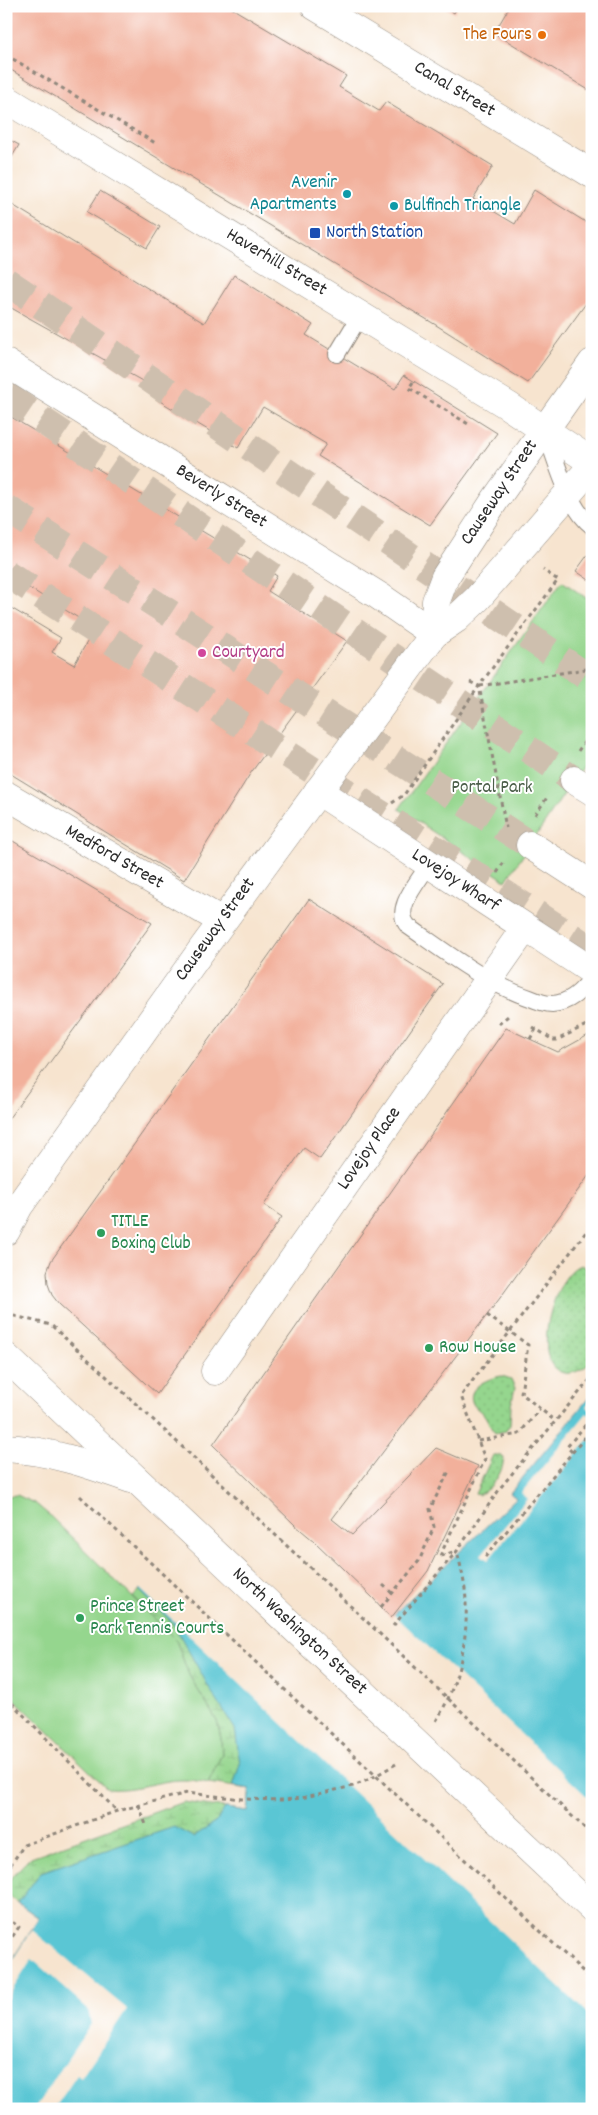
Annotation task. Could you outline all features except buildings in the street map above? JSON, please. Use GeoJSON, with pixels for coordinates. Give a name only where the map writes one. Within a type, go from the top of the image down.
{"type":"FeatureCollection","features":[{"type":"Feature","properties":{"kind":"main road","name":"Canal Street"},"geometry":{"type":"LineString","coordinates":[[315,6],[592,174]]}},
{"type":"Feature","properties":{"kind":"main road","name":"Haverhill Street"},"geometry":{"type":"LineString","coordinates":[[6,99],[361,314],[545,428],[592,462]]}},
{"type":"Feature","properties":{"kind":"main road","name":"Beverly Street"},"geometry":{"type":"LineString","coordinates":[[6,363],[354,580],[434,634]]}},
{"type":"Feature","properties":{"kind":"main road","name":"Causeway Street"},"geometry":{"type":"LineString","coordinates":[[434,634],[436,601],[445,577],[494,500],[592,363]]}},
{"type":"Feature","properties":{"kind":"main road","name":"Causeway Street"},"geometry":{"type":"LineString","coordinates":[[6,1231],[18,1206],[222,921],[434,634],[456,619],[478,599],[592,466]]}},
{"type":"Feature","properties":{"kind":"main road","name":"Lovejoy Wharf"},"geometry":{"type":"LineString","coordinates":[[318,791],[592,971]]}},
{"type":"Feature","properties":{"kind":"main road","name":"Medford Street"},"geometry":{"type":"LineString","coordinates":[[6,795],[222,921]]}},
{"type":"Feature","properties":{"kind":"main road"},"geometry":{"type":"LineString","coordinates":[[519,839],[592,885]]}},
{"type":"Feature","properties":{"kind":"main road","name":"Lovejoy Place"},"geometry":{"type":"LineString","coordinates":[[215,1371],[525,928]]}},
{"type":"Feature","properties":{"kind":"main road","name":"North Washington Street"},"geometry":{"type":"LineString","coordinates":[[6,1357],[592,1908]]}},
{"type":"Feature","properties":{"kind":"main road"},"geometry":{"type":"LineString","coordinates":[[6,1448],[32,1450],[96,1467],[148,1489]]}},
{"type":"Feature","properties":{"kind":"lane"},"geometry":{"type":"LineString","coordinates":[[337,354],[361,314]]}},
{"type":"Feature","properties":{"kind":"lane"},"geometry":{"type":"LineString","coordinates":[[545,428],[569,494],[586,521],[592,526]]}},
{"type":"Feature","properties":{"kind":"lane"},"geometry":{"type":"LineString","coordinates":[[429,864],[404,905],[404,922],[488,981],[515,993],[550,1004],[575,995],[592,977]]}},
{"type":"Feature","properties":{"kind":"path"},"geometry":{"type":"LineString","coordinates":[[6,55],[157,144]]}},
{"type":"Feature","properties":{"kind":"path"},"geometry":{"type":"LineString","coordinates":[[414,381],[410,388],[470,425]]}},
{"type":"Feature","properties":{"kind":"path"},"geometry":{"type":"LineString","coordinates":[[390,804],[404,794],[479,686],[554,586]]}},
{"type":"Feature","properties":{"kind":"path"},"geometry":{"type":"LineString","coordinates":[[470,682],[479,686],[592,668]]}},
{"type":"Feature","properties":{"kind":"path"},"geometry":{"type":"LineString","coordinates":[[479,686],[519,839]]}},
{"type":"Feature","properties":{"kind":"path"},"geometry":{"type":"LineString","coordinates":[[492,880],[506,859]]}},
{"type":"Feature","properties":{"kind":"path"},"geometry":{"type":"LineString","coordinates":[[530,1039],[536,1029]]}},
{"type":"Feature","properties":{"kind":"path"},"geometry":{"type":"LineString","coordinates":[[457,1551],[440,1556],[485,1460],[461,1396],[508,1331],[592,1224]]}},
{"type":"Feature","properties":{"kind":"path"},"geometry":{"type":"LineString","coordinates":[[587,1230],[592,1234]]}},
{"type":"Feature","properties":{"kind":"path"},"geometry":{"type":"LineString","coordinates":[[6,1314],[51,1325],[592,1835]]}},
{"type":"Feature","properties":{"kind":"path"},"geometry":{"type":"LineString","coordinates":[[487,1315],[528,1345],[521,1393],[555,1421]]}},
{"type":"Feature","properties":{"kind":"path"},"geometry":{"type":"LineString","coordinates":[[393,1626],[457,1551],[501,1486],[592,1377]]}},
{"type":"Feature","properties":{"kind":"path"},"geometry":{"type":"LineString","coordinates":[[478,1441],[519,1434],[540,1409]]}},
{"type":"Feature","properties":{"kind":"path"},"geometry":{"type":"LineString","coordinates":[[572,1452],[567,1447],[592,1417]]}},
{"type":"Feature","properties":{"kind":"path"},"geometry":{"type":"LineString","coordinates":[[484,1558],[592,1429]]}},
{"type":"Feature","properties":{"kind":"path"},"geometry":{"type":"LineString","coordinates":[[381,1607],[419,1561],[434,1527],[430,1509],[450,1469]]}},
{"type":"Feature","properties":{"kind":"path"},"geometry":{"type":"LineString","coordinates":[[79,1495],[592,1980]]}},
{"type":"Feature","properties":{"kind":"path"},"geometry":{"type":"LineString","coordinates":[[383,1586],[393,1594]]}},
{"type":"Feature","properties":{"kind":"path"},"geometry":{"type":"LineString","coordinates":[[6,1698],[117,1811]]}},
{"type":"Feature","properties":{"kind":"path"},"geometry":{"type":"LineString","coordinates":[[6,1872],[24,1846],[117,1811],[186,1793],[242,1799]]}},
{"type":"Feature","properties":{"kind":"path"},"geometry":{"type":"LineString","coordinates":[[139,1805],[146,1825]]}},
{"type":"Feature","properties":{"kind":"path"},"geometry":{"type":"LineString","coordinates":[[6,1917],[19,1926],[6,1946]]}},
{"type":"Feature","properties":{"kind":"green space","name":"Portal Park"},"geometry":{"type":"Polygon","coordinates":[[[562,581],[592,602],[592,752],[506,881],[399,809],[562,581]]]}},
{"type":"Feature","properties":{"kind":"green space"},"geometry":{"type":"Polygon","coordinates":[[[581,1265],[592,1272],[590,1306],[592,1317],[592,1361],[572,1373],[564,1373],[553,1367],[548,1354],[546,1338],[554,1300],[571,1271],[581,1265]]]}},
{"type":"Feature","properties":{"kind":"green space"},"geometry":{"type":"Polygon","coordinates":[[[502,1376],[511,1379],[515,1388],[511,1405],[510,1425],[506,1431],[495,1433],[485,1416],[474,1405],[471,1396],[481,1383],[502,1376]]]}},
{"type":"Feature","properties":{"kind":"green space"},"geometry":{"type":"Polygon","coordinates":[[[493,1455],[499,1455],[504,1458],[499,1475],[488,1489],[478,1495],[475,1494],[493,1455]]]}},
{"type":"Feature","properties":{"kind":"green space","name":"Prince Street Park Tennis Courts"},"geometry":{"type":"Polygon","coordinates":[[[17,1495],[36,1504],[49,1515],[176,1640],[189,1675],[217,1721],[221,1738],[222,1754],[208,1783],[179,1780],[131,1788],[108,1789],[6,1691],[6,1496],[17,1495]]]}},
{"type":"Feature","properties":{"kind":"green space"},"geometry":{"type":"Polygon","coordinates":[[[195,1533],[274,1807],[40,1918],[6,1894],[11,1879],[31,1857],[183,1802],[247,1811],[250,1789],[208,1783],[222,1754],[217,1721],[189,1675],[176,1640],[133,1597],[195,1533]]]}},
{"type":"Feature","properties":{"kind":"water"},"geometry":{"type":"Polygon","coordinates":[[[592,1394],[592,2109],[6,2109],[6,1969],[39,1918],[18,1903],[41,1872],[174,1827],[193,1837],[216,1822],[225,1808],[247,1811],[250,1789],[233,1786],[240,1764],[235,1729],[211,1691],[173,1623],[139,1590],[195,1533],[391,1617],[516,1498],[510,1493],[592,1394]]]}},
{"type":"Feature","properties":{"kind":"pier"},"geometry":{"type":"Polygon","coordinates":[[[592,1399],[592,1411],[586,1406],[592,1399]]]}},
{"type":"Feature","properties":{"kind":"pier"},"geometry":{"type":"Polygon","coordinates":[[[592,1411],[592,1436],[488,1560],[481,1555],[527,1499],[521,1493],[587,1413],[589,1415],[592,1411]]]}},
{"type":"Feature","properties":{"kind":"pier"},"geometry":{"type":"Polygon","coordinates":[[[238,1483],[241,1483],[298,1524],[592,1801],[592,2018],[138,1587],[238,1483]]]}},
{"type":"Feature","properties":{"kind":"pier"},"geometry":{"type":"Polygon","coordinates":[[[32,1930],[127,2009],[81,2078],[77,2075],[54,2109],[34,2109],[91,2024],[88,2009],[32,1959],[6,2000],[6,1970],[32,1930]]]}},
{"type":"Feature","properties":{"kind":"tunnel"},"geometry":{"type":"LineString","coordinates":[[6,281],[592,680]]}},
{"type":"Feature","properties":{"kind":"tunnel"},"geometry":{"type":"LineString","coordinates":[[6,396],[574,780]]}},
{"type":"Feature","properties":{"kind":"tunnel"},"geometry":{"type":"LineString","coordinates":[[6,508],[530,845]]}},
{"type":"Feature","properties":{"kind":"tunnel"},"geometry":{"type":"LineString","coordinates":[[6,573],[592,950]]}},
{"type":"Feature","properties":{"kind":"place","name":"The Fours"},"geometry":{"type":"Point","coordinates":[542,35]}},
{"type":"Feature","properties":{"kind":"place","name":"Avenir Apartments"},"geometry":{"type":"Point","coordinates":[347,194]}},
{"type":"Feature","properties":{"kind":"place","name":"Bulfinch Triangle"},"geometry":{"type":"Point","coordinates":[394,206]}},
{"type":"Feature","properties":{"kind":"place","name":"North Station"},"geometry":{"type":"Point","coordinates":[315,233]}},
{"type":"Feature","properties":{"kind":"place","name":"Courtyard"},"geometry":{"type":"Point","coordinates":[202,653]}},
{"type":"Feature","properties":{"kind":"place","name":"TITLE Boxing Club"},"geometry":{"type":"Point","coordinates":[101,1233]}},
{"type":"Feature","properties":{"kind":"place","name":"Row House"},"geometry":{"type":"Point","coordinates":[429,1348]}},
{"type":"Feature","properties":{"kind":"place","name":"Prince Street Park Tennis Courts"},"geometry":{"type":"Point","coordinates":[80,1618]}}]}
